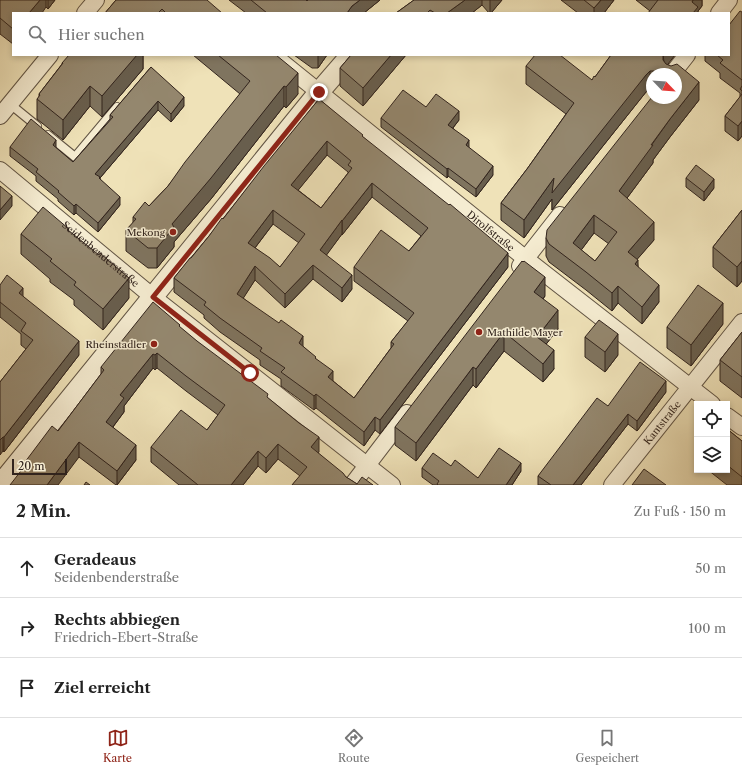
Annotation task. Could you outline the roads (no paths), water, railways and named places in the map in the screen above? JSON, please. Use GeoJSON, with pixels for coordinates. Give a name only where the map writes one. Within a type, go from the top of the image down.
{"type":"FeatureCollection","features":[{"type":"Feature","properties":{"kind":"street"},"geometry":{"type":"LineString","coordinates":[[86,12],[96,0]]}},
{"type":"Feature","properties":{"kind":"street"},"geometry":{"type":"LineString","coordinates":[[720,12],[729,0]]}},
{"type":"Feature","properties":{"kind":"street"},"geometry":{"type":"LineString","coordinates":[[5,110],[49,56]]}},
{"type":"Feature","properties":{"kind":"street","name":"Dirolfstraße"},"geometry":{"type":"LineString","coordinates":[[274,56],[526,258],[708,401]]}},
{"type":"Feature","properties":{"kind":"street"},"geometry":{"type":"LineString","coordinates":[[0,485],[319,92],[350,56]]}},
{"type":"Feature","properties":{"kind":"street"},"geometry":{"type":"LineString","coordinates":[[677,68],[686,56]]}},
{"type":"Feature","properties":{"kind":"street","name":"Seidenbenderstraße"},"geometry":{"type":"LineString","coordinates":[[0,170],[153,297],[392,485]]}},
{"type":"Feature","properties":{"kind":"street"},"geometry":{"type":"LineString","coordinates":[[512,277],[570,203]]}},
{"type":"Feature","properties":{"kind":"street","name":"Kantstraße"},"geometry":{"type":"LineString","coordinates":[[612,485],[742,322]]}},
{"type":"Feature","properties":{"kind":"street"},"geometry":{"type":"LineString","coordinates":[[352,485],[415,403]]}},
{"type":"Feature","properties":{"kind":"street"},"geometry":{"type":"LineString","coordinates":[[730,418],[742,427]]}},
{"type":"Feature","properties":{"kind":"lane"},"geometry":{"type":"LineString","coordinates":[[5,110],[75,157],[124,99]]}},
{"type":"Feature","properties":{"kind":"place","name":"Mekong"},"geometry":{"type":"Point","coordinates":[173,232]}},
{"type":"Feature","properties":{"kind":"place","name":"Mathilde Mayer"},"geometry":{"type":"Point","coordinates":[479,332]}},
{"type":"Feature","properties":{"kind":"place","name":"Rheinstadler"},"geometry":{"type":"Point","coordinates":[154,344]}}]}
